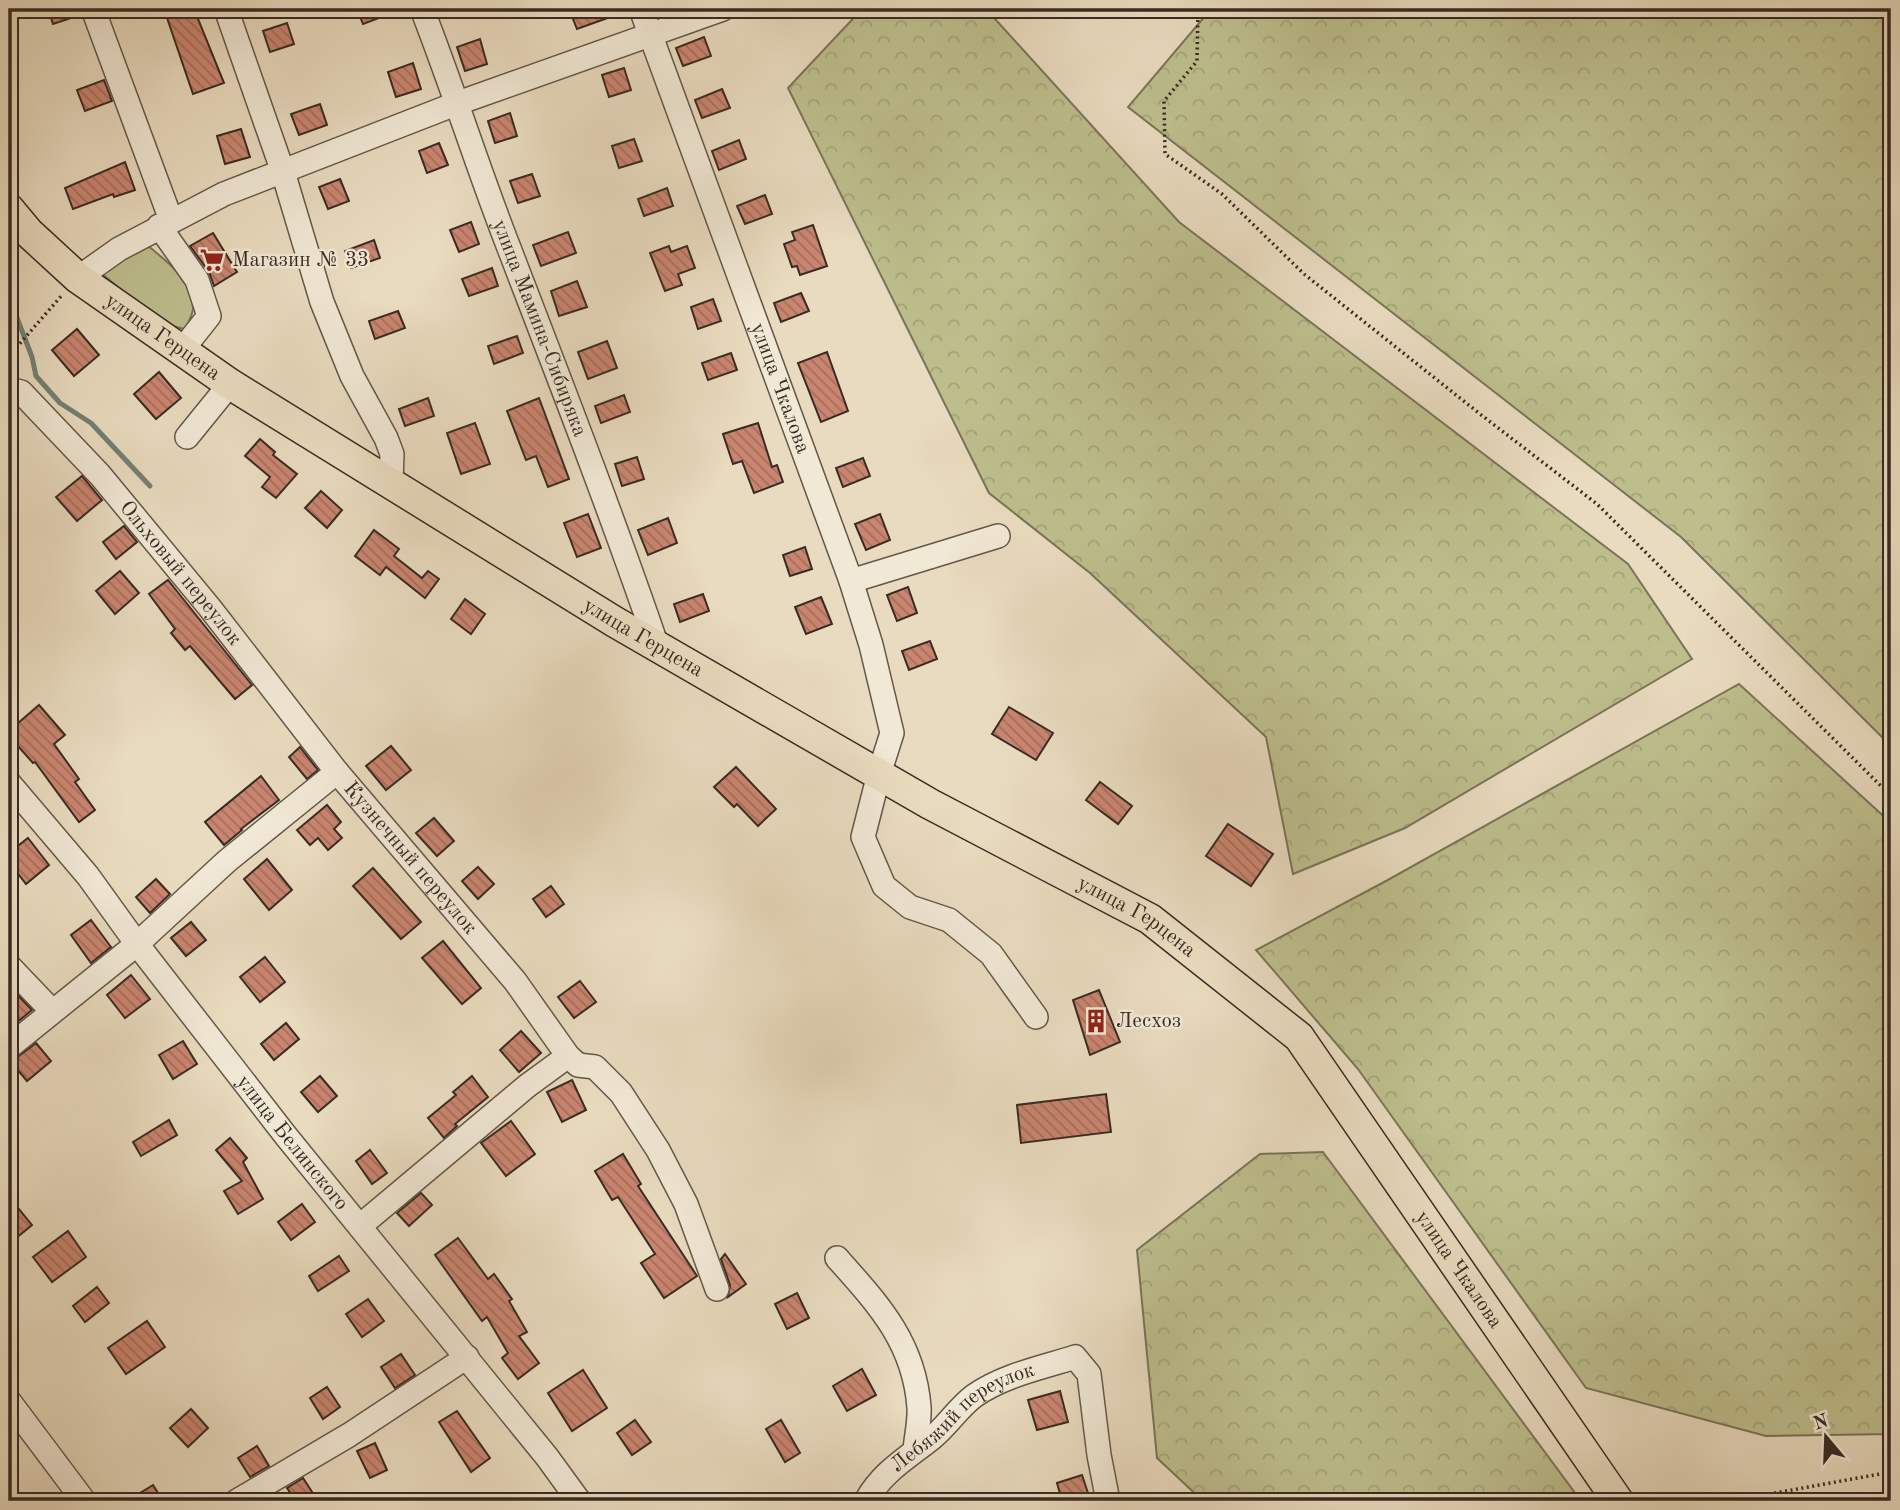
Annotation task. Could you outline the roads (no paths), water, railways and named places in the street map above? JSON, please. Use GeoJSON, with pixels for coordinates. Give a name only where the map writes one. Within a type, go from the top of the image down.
{"type":"FeatureCollection","features":[{"type":"Feature","properties":{"kind":"main road","name":"улица Герцена"},"geometry":{"type":"LineString","coordinates":[[9,209],[29,233],[78,278],[230,384],[657,646],[942,810],[1150,919],[1299,1037]]}},
{"type":"Feature","properties":{"kind":"main road","name":"улица Чкалова"},"geometry":{"type":"LineString","coordinates":[[1299,1037],[1618,1501]]}},
{"type":"Feature","properties":{"kind":"street"},"geometry":{"type":"LineString","coordinates":[[93,9],[165,223],[197,280],[209,316],[182,351]]}},
{"type":"Feature","properties":{"kind":"street"},"geometry":{"type":"LineString","coordinates":[[226,9],[283,172],[322,302],[352,376],[392,454],[391,482]]}},
{"type":"Feature","properties":{"kind":"street","name":"улица Мамина-Сибиряка"},"geometry":{"type":"LineString","coordinates":[[422,9],[508,246],[614,520],[657,646]]}},
{"type":"Feature","properties":{"kind":"street","name":"улица Чкалова"},"geometry":{"type":"LineString","coordinates":[[641,9],[871,645],[892,733],[878,774],[863,837],[884,886],[911,907],[949,920],[991,954],[1036,1017]]}},
{"type":"Feature","properties":{"kind":"street"},"geometry":{"type":"LineString","coordinates":[[78,278],[119,249],[224,194],[458,103],[723,9]]}},
{"type":"Feature","properties":{"kind":"street"},"geometry":{"type":"LineString","coordinates":[[187,437],[230,384]]}},
{"type":"Feature","properties":{"kind":"street","name":"Ольховый переулок"},"geometry":{"type":"LineString","coordinates":[[9,389],[21,392],[100,475],[210,608],[337,772]]}},
{"type":"Feature","properties":{"kind":"street"},"geometry":{"type":"LineString","coordinates":[[850,581],[998,536]]}},
{"type":"Feature","properties":{"kind":"street","name":"Кузнечный переулок"},"geometry":{"type":"LineString","coordinates":[[9,1046],[136,944],[227,861],[337,772],[515,981],[568,1056],[578,1065],[595,1068],[621,1093],[658,1150],[686,1204],[717,1289]]}},
{"type":"Feature","properties":{"kind":"street","name":"улица Белинского"},"geometry":{"type":"LineString","coordinates":[[9,783],[88,876],[136,944],[286,1136],[467,1357],[579,1501]]}},
{"type":"Feature","properties":{"kind":"street"},"geometry":{"type":"LineString","coordinates":[[9,966],[52,1011]]}},
{"type":"Feature","properties":{"kind":"street"},"geometry":{"type":"LineString","coordinates":[[360,1226],[527,1086],[568,1056]]}},
{"type":"Feature","properties":{"kind":"street"},"geometry":{"type":"LineString","coordinates":[[837,1258],[880,1306],[910,1359],[919,1409],[915,1451]]}},
{"type":"Feature","properties":{"kind":"street"},"geometry":{"type":"LineString","coordinates":[[237,1501],[349,1435],[467,1357]]}},
{"type":"Feature","properties":{"kind":"street","name":"Лебяжий переулок"},"geometry":{"type":"LineString","coordinates":[[866,1501],[872,1490],[897,1462],[942,1430],[972,1397],[1004,1379],[1075,1357],[1088,1374],[1108,1501]]}},
{"type":"Feature","properties":{"kind":"street"},"geometry":{"type":"LineString","coordinates":[[9,1401],[84,1501]]}},
{"type":"Feature","properties":{"kind":"waterway"},"geometry":{"type":"LineString","coordinates":[[9,297],[32,357],[36,376],[60,403],[91,423],[150,486]]}},
{"type":"Feature","properties":{"kind":"place","name":"Магазин № 33"},"geometry":{"type":"Point","coordinates":[212,260]}},
{"type":"Feature","properties":{"kind":"place","name":"Лесхоз"},"geometry":{"type":"Point","coordinates":[1096,1021]}}]}
